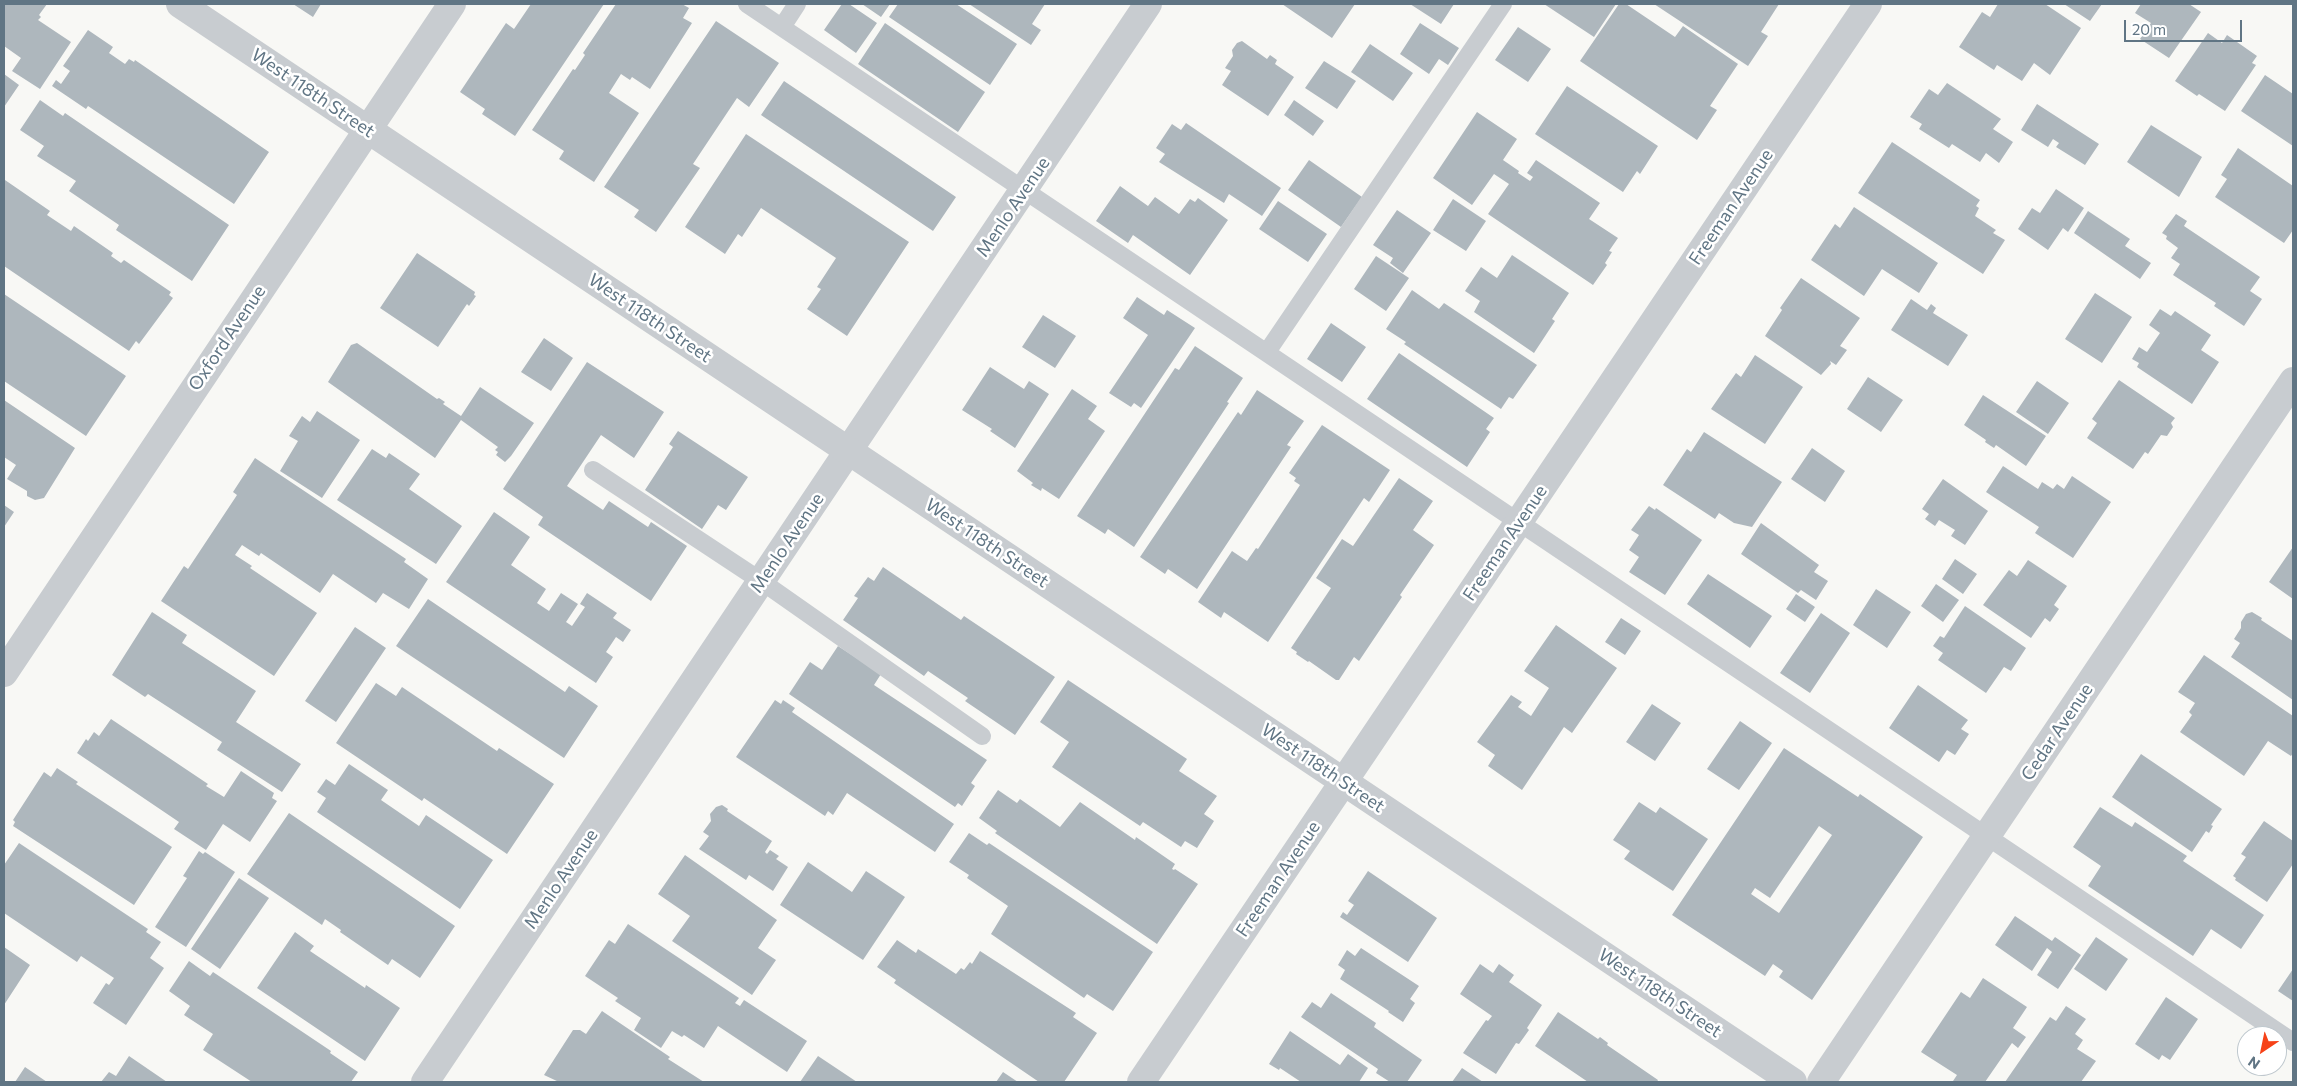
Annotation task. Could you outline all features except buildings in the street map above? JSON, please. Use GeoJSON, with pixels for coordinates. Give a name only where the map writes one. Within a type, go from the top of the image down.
{"type":"FeatureCollection","features":[{"type":"Feature","properties":{"kind":"street","name":"West 118th Street"},"geometry":{"type":"LineString","coordinates":[[180,4],[1793,1082]]}},
{"type":"Feature","properties":{"kind":"street","name":"Oxford Avenue"},"geometry":{"type":"LineString","coordinates":[[4,673],[452,4]]}},
{"type":"Feature","properties":{"kind":"street","name":"Menlo Avenue"},"geometry":{"type":"LineString","coordinates":[[425,1082],[1148,4]]}},
{"type":"Feature","properties":{"kind":"street","name":"Freeman Avenue"},"geometry":{"type":"LineString","coordinates":[[1141,1082],[1868,4]]}},
{"type":"Feature","properties":{"kind":"street","name":"Cedar Avenue"},"geometry":{"type":"LineString","coordinates":[[1821,1082],[2293,381]]}},
{"type":"Feature","properties":{"kind":"lane"},"geometry":{"type":"LineString","coordinates":[[748,4],[2293,1042]]}},
{"type":"Feature","properties":{"kind":"lane"},"geometry":{"type":"LineString","coordinates":[[782,27],[797,4]]}},
{"type":"Feature","properties":{"kind":"lane"},"geometry":{"type":"LineString","coordinates":[[1266,352],[1504,4]]}},
{"type":"Feature","properties":{"kind":"lane"},"geometry":{"type":"LineString","coordinates":[[593,470],[762,581],[982,736]]}}]}
